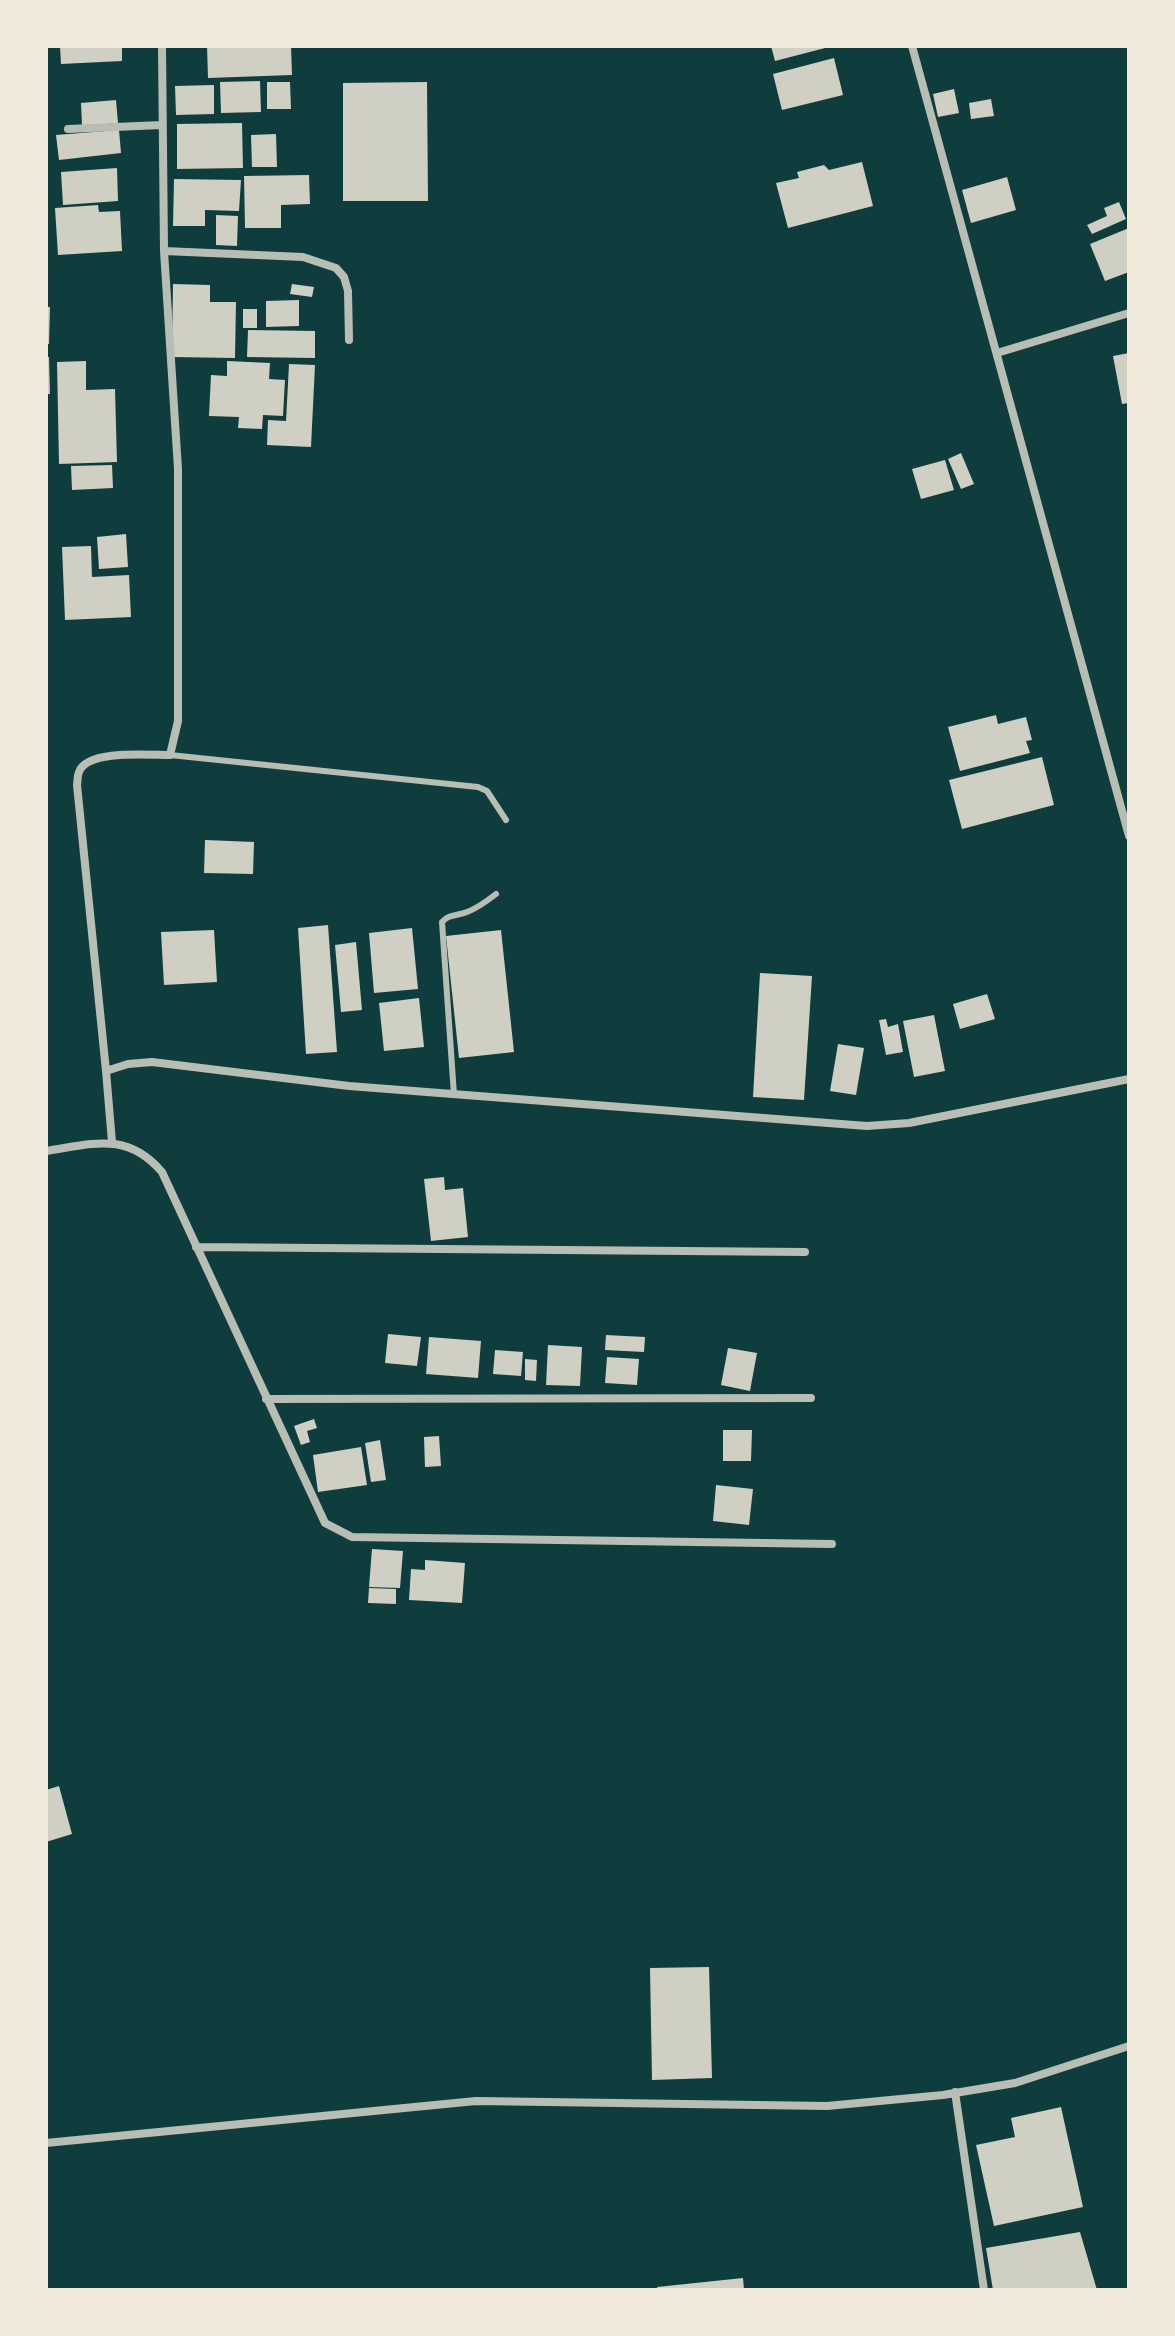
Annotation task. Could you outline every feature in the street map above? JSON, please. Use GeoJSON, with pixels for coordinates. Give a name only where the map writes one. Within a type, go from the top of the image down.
{"type":"FeatureCollection","features":[{"type":"Feature","properties":{"kind":"street"},"geometry":{"type":"LineString","coordinates":[[112,1142],[77,785],[79,771],[85,763],[101,756],[170,755],[178,721],[178,469],[164,251],[162,46]]}},
{"type":"Feature","properties":{"kind":"street"},"geometry":{"type":"LineString","coordinates":[[912,46],[1129,836]]}},
{"type":"Feature","properties":{"kind":"street"},"geometry":{"type":"LineString","coordinates":[[68,129],[162,125]]}},
{"type":"Feature","properties":{"kind":"street"},"geometry":{"type":"LineString","coordinates":[[164,251],[303,257],[336,268],[344,277],[348,291],[349,340]]}},
{"type":"Feature","properties":{"kind":"street"},"geometry":{"type":"LineString","coordinates":[[997,353],[1129,313]]}},
{"type":"Feature","properties":{"kind":"street"},"geometry":{"type":"LineString","coordinates":[[106,1071],[128,1064],[152,1062],[349,1086],[867,1126],[909,1123],[1129,1079]]}},
{"type":"Feature","properties":{"kind":"street"},"geometry":{"type":"LineString","coordinates":[[46,1151],[112,1142],[151,1158],[162,1172],[325,1523],[352,1537],[832,1544]]}},
{"type":"Feature","properties":{"kind":"street"},"geometry":{"type":"LineString","coordinates":[[196,1247],[805,1252]]}},
{"type":"Feature","properties":{"kind":"street"},"geometry":{"type":"LineString","coordinates":[[266,1399],[811,1398]]}},
{"type":"Feature","properties":{"kind":"street"},"geometry":{"type":"LineString","coordinates":[[46,2143],[476,2101],[827,2106],[943,2095],[1015,2083],[1129,2046]]}},
{"type":"Feature","properties":{"kind":"street"},"geometry":{"type":"LineString","coordinates":[[955,2092],[984,2290]]}},
{"type":"Feature","properties":{"kind":"lane"},"geometry":{"type":"LineString","coordinates":[[170,755],[478,787],[487,791],[506,820]]}},
{"type":"Feature","properties":{"kind":"lane"},"geometry":{"type":"LineString","coordinates":[[454,1095],[442,922],[450,915],[466,913],[496,894]]}},
{"type":"Feature","properties":{"kind":"building"},"geometry":{"type":"Polygon","coordinates":[[[60,46],[122,46],[122,61],[61,64],[60,46]]]}},
{"type":"Feature","properties":{"kind":"building"},"geometry":{"type":"Polygon","coordinates":[[[207,46],[291,46],[292,75],[208,78],[207,46]]]}},
{"type":"Feature","properties":{"kind":"building"},"geometry":{"type":"Polygon","coordinates":[[[771,46],[829,46],[829,47],[775,61],[771,46]]]}},
{"type":"Feature","properties":{"kind":"building"},"geometry":{"type":"Polygon","coordinates":[[[834,58],[843,95],[782,110],[773,74],[834,58]]]}},
{"type":"Feature","properties":{"kind":"building"},"geometry":{"type":"Polygon","coordinates":[[[260,81],[261,112],[221,113],[220,82],[260,81]]]}},
{"type":"Feature","properties":{"kind":"building"},"geometry":{"type":"Polygon","coordinates":[[[267,82],[290,82],[291,109],[267,109],[267,82]]]}},
{"type":"Feature","properties":{"kind":"building"},"geometry":{"type":"Polygon","coordinates":[[[427,82],[428,201],[343,201],[343,83],[427,82]]]}},
{"type":"Feature","properties":{"kind":"building"},"geometry":{"type":"Polygon","coordinates":[[[214,85],[214,114],[176,115],[175,86],[214,85]]]}},
{"type":"Feature","properties":{"kind":"building"},"geometry":{"type":"Polygon","coordinates":[[[954,89],[959,113],[938,117],[933,94],[954,89]]]}},
{"type":"Feature","properties":{"kind":"building"},"geometry":{"type":"Polygon","coordinates":[[[991,99],[994,116],[971,119],[969,103],[991,99]]]}},
{"type":"Feature","properties":{"kind":"building"},"geometry":{"type":"Polygon","coordinates":[[[116,100],[118,123],[82,126],[81,103],[116,100]]]}},
{"type":"Feature","properties":{"kind":"building"},"geometry":{"type":"Polygon","coordinates":[[[242,123],[243,168],[177,169],[177,124],[242,123]]]}},
{"type":"Feature","properties":{"kind":"building"},"geometry":{"type":"Polygon","coordinates":[[[119,130],[121,153],[59,160],[56,135],[119,130]]]}},
{"type":"Feature","properties":{"kind":"building"},"geometry":{"type":"Polygon","coordinates":[[[276,134],[277,167],[252,167],[251,135],[276,134]]]}},
{"type":"Feature","properties":{"kind":"building"},"geometry":{"type":"Polygon","coordinates":[[[862,162],[873,206],[788,228],[776,183],[799,178],[797,172],[824,165],[829,170],[862,162]]]}},
{"type":"Feature","properties":{"kind":"building"},"geometry":{"type":"Polygon","coordinates":[[[117,168],[118,201],[63,205],[61,172],[117,168]]]}},
{"type":"Feature","properties":{"kind":"building"},"geometry":{"type":"Polygon","coordinates":[[[309,175],[310,204],[281,205],[281,228],[245,228],[244,176],[309,175]]]}},
{"type":"Feature","properties":{"kind":"building"},"geometry":{"type":"Polygon","coordinates":[[[1007,177],[1016,210],[971,223],[962,190],[1007,177]]]}},
{"type":"Feature","properties":{"kind":"building"},"geometry":{"type":"Polygon","coordinates":[[[174,179],[241,180],[239,211],[205,210],[205,226],[173,226],[174,179]]]}},
{"type":"Feature","properties":{"kind":"building"},"geometry":{"type":"Polygon","coordinates":[[[1119,202],[1126,219],[1092,234],[1087,225],[1107,216],[1104,208],[1119,202]]]}},
{"type":"Feature","properties":{"kind":"building"},"geometry":{"type":"Polygon","coordinates":[[[98,205],[99,212],[120,211],[122,251],[58,255],[55,208],[98,205]]]}},
{"type":"Feature","properties":{"kind":"building"},"geometry":{"type":"Polygon","coordinates":[[[216,215],[238,216],[237,246],[216,245],[216,215]]]}},
{"type":"Feature","properties":{"kind":"building"},"geometry":{"type":"Polygon","coordinates":[[[1129,228],[1129,272],[1105,281],[1090,244],[1129,228]]]}},
{"type":"Feature","properties":{"kind":"building"},"geometry":{"type":"Polygon","coordinates":[[[173,284],[210,285],[210,302],[236,302],[235,358],[172,357],[173,284]]]}},
{"type":"Feature","properties":{"kind":"building"},"geometry":{"type":"Polygon","coordinates":[[[292,284],[314,287],[312,297],[290,294],[292,284]]]}},
{"type":"Feature","properties":{"kind":"building"},"geometry":{"type":"Polygon","coordinates":[[[299,300],[299,326],[266,327],[266,301],[299,300]]]}},
{"type":"Feature","properties":{"kind":"building"},"geometry":{"type":"Polygon","coordinates":[[[46,307],[50,307],[49,344],[46,344],[46,307]]]}},
{"type":"Feature","properties":{"kind":"building"},"geometry":{"type":"Polygon","coordinates":[[[243,309],[257,309],[257,328],[243,328],[243,309]]]}},
{"type":"Feature","properties":{"kind":"building"},"geometry":{"type":"Polygon","coordinates":[[[248,330],[315,331],[315,358],[247,357],[248,330]]]}},
{"type":"Feature","properties":{"kind":"building"},"geometry":{"type":"Polygon","coordinates":[[[1129,353],[1129,403],[1122,404],[1113,356],[1129,353]]]}},
{"type":"Feature","properties":{"kind":"building"},"geometry":{"type":"Polygon","coordinates":[[[46,357],[49,357],[50,394],[46,394],[46,357]]]}},
{"type":"Feature","properties":{"kind":"building"},"geometry":{"type":"Polygon","coordinates":[[[86,361],[86,390],[115,389],[117,462],[59,464],[57,362],[86,361]]]}},
{"type":"Feature","properties":{"kind":"building"},"geometry":{"type":"Polygon","coordinates":[[[227,361],[270,363],[269,379],[285,380],[283,416],[263,415],[262,429],[238,428],[239,417],[209,416],[211,375],[227,376],[227,361]]]}},
{"type":"Feature","properties":{"kind":"building"},"geometry":{"type":"Polygon","coordinates":[[[289,364],[315,365],[311,447],[267,445],[268,420],[286,421],[289,364]]]}},
{"type":"Feature","properties":{"kind":"building"},"geometry":{"type":"Polygon","coordinates":[[[961,453],[974,484],[961,489],[948,459],[961,453]]]}},
{"type":"Feature","properties":{"kind":"building"},"geometry":{"type":"Polygon","coordinates":[[[945,460],[954,490],[921,499],[912,469],[945,460]]]}},
{"type":"Feature","properties":{"kind":"building"},"geometry":{"type":"Polygon","coordinates":[[[112,465],[113,488],[72,490],[71,466],[112,465]]]}},
{"type":"Feature","properties":{"kind":"building"},"geometry":{"type":"Polygon","coordinates":[[[126,534],[128,567],[99,569],[97,537],[126,534]]]}},
{"type":"Feature","properties":{"kind":"building"},"geometry":{"type":"Polygon","coordinates":[[[91,546],[92,577],[129,575],[131,617],[65,620],[62,547],[91,546]]]}},
{"type":"Feature","properties":{"kind":"building"},"geometry":{"type":"Polygon","coordinates":[[[996,715],[998,724],[1026,717],[1032,740],[1026,741],[1030,753],[960,771],[948,727],[996,715]]]}},
{"type":"Feature","properties":{"kind":"building"},"geometry":{"type":"Polygon","coordinates":[[[1042,757],[1054,805],[962,829],[949,780],[1042,757]]]}},
{"type":"Feature","properties":{"kind":"building"},"geometry":{"type":"Polygon","coordinates":[[[205,840],[254,842],[253,874],[204,873],[205,840]]]}},
{"type":"Feature","properties":{"kind":"building"},"geometry":{"type":"Polygon","coordinates":[[[328,925],[337,1052],[306,1054],[298,928],[328,925]]]}},
{"type":"Feature","properties":{"kind":"building"},"geometry":{"type":"Polygon","coordinates":[[[412,928],[418,989],[374,993],[369,933],[412,928]]]}},
{"type":"Feature","properties":{"kind":"building"},"geometry":{"type":"Polygon","coordinates":[[[214,930],[217,982],[164,985],[161,932],[214,930]]]}},
{"type":"Feature","properties":{"kind":"building"},"geometry":{"type":"Polygon","coordinates":[[[501,930],[514,1052],[459,1058],[446,936],[501,930]]]}},
{"type":"Feature","properties":{"kind":"building"},"geometry":{"type":"Polygon","coordinates":[[[356,942],[362,1010],[341,1012],[335,945],[356,942]]]}},
{"type":"Feature","properties":{"kind":"building"},"geometry":{"type":"Polygon","coordinates":[[[760,973],[812,976],[804,1100],[753,1097],[760,973]]]}},
{"type":"Feature","properties":{"kind":"building"},"geometry":{"type":"Polygon","coordinates":[[[987,994],[995,1019],[960,1029],[953,1004],[987,994]]]}},
{"type":"Feature","properties":{"kind":"building"},"geometry":{"type":"Polygon","coordinates":[[[419,998],[424,1047],[384,1051],[379,1003],[419,998]]]}},
{"type":"Feature","properties":{"kind":"building"},"geometry":{"type":"Polygon","coordinates":[[[934,1015],[945,1071],[914,1077],[903,1021],[934,1015]]]}},
{"type":"Feature","properties":{"kind":"building"},"geometry":{"type":"Polygon","coordinates":[[[886,1019],[888,1027],[898,1024],[903,1052],[886,1055],[879,1020],[886,1019]]]}},
{"type":"Feature","properties":{"kind":"building"},"geometry":{"type":"Polygon","coordinates":[[[838,1044],[864,1048],[856,1095],[830,1091],[838,1044]]]}},
{"type":"Feature","properties":{"kind":"building"},"geometry":{"type":"Polygon","coordinates":[[[444,1177],[445,1190],[463,1188],[468,1237],[431,1241],[424,1179],[444,1177]]]}},
{"type":"Feature","properties":{"kind":"building"},"geometry":{"type":"Polygon","coordinates":[[[388,1334],[421,1337],[417,1366],[385,1363],[388,1334]]]}},
{"type":"Feature","properties":{"kind":"building"},"geometry":{"type":"Polygon","coordinates":[[[606,1335],[645,1337],[644,1352],[605,1350],[606,1335]]]}},
{"type":"Feature","properties":{"kind":"building"},"geometry":{"type":"Polygon","coordinates":[[[429,1337],[481,1341],[478,1378],[426,1374],[429,1337]]]}},
{"type":"Feature","properties":{"kind":"building"},"geometry":{"type":"Polygon","coordinates":[[[548,1345],[582,1347],[580,1386],[546,1385],[548,1345]]]}},
{"type":"Feature","properties":{"kind":"building"},"geometry":{"type":"Polygon","coordinates":[[[728,1348],[757,1353],[750,1391],[721,1385],[728,1348]]]}},
{"type":"Feature","properties":{"kind":"building"},"geometry":{"type":"Polygon","coordinates":[[[495,1350],[523,1352],[521,1376],[493,1374],[495,1350]]]}},
{"type":"Feature","properties":{"kind":"building"},"geometry":{"type":"Polygon","coordinates":[[[607,1357],[639,1359],[637,1385],[605,1383],[607,1357]]]}},
{"type":"Feature","properties":{"kind":"building"},"geometry":{"type":"Polygon","coordinates":[[[525,1359],[537,1360],[536,1381],[525,1380],[525,1359]]]}},
{"type":"Feature","properties":{"kind":"building"},"geometry":{"type":"Polygon","coordinates":[[[314,1419],[317,1428],[307,1431],[310,1442],[301,1445],[294,1426],[314,1419]]]}},
{"type":"Feature","properties":{"kind":"building"},"geometry":{"type":"Polygon","coordinates":[[[723,1430],[752,1430],[751,1461],[723,1461],[723,1430]]]}},
{"type":"Feature","properties":{"kind":"building"},"geometry":{"type":"Polygon","coordinates":[[[439,1436],[441,1466],[425,1467],[424,1437],[439,1436]]]}},
{"type":"Feature","properties":{"kind":"building"},"geometry":{"type":"Polygon","coordinates":[[[380,1440],[386,1480],[371,1482],[365,1443],[380,1440]]]}},
{"type":"Feature","properties":{"kind":"building"},"geometry":{"type":"Polygon","coordinates":[[[361,1447],[367,1485],[318,1492],[313,1455],[361,1447]]]}},
{"type":"Feature","properties":{"kind":"building"},"geometry":{"type":"Polygon","coordinates":[[[716,1485],[753,1489],[749,1525],[713,1521],[716,1485]]]}},
{"type":"Feature","properties":{"kind":"building"},"geometry":{"type":"Polygon","coordinates":[[[372,1549],[403,1551],[400,1588],[369,1587],[372,1549]]]}},
{"type":"Feature","properties":{"kind":"building"},"geometry":{"type":"Polygon","coordinates":[[[425,1560],[465,1563],[462,1603],[409,1600],[411,1569],[425,1570],[425,1560]]]}},
{"type":"Feature","properties":{"kind":"building"},"geometry":{"type":"Polygon","coordinates":[[[369,1588],[396,1589],[396,1604],[368,1603],[369,1588]]]}},
{"type":"Feature","properties":{"kind":"building"},"geometry":{"type":"Polygon","coordinates":[[[59,1786],[72,1834],[46,1842],[46,1790],[59,1786]]]}},
{"type":"Feature","properties":{"kind":"building"},"geometry":{"type":"Polygon","coordinates":[[[709,1967],[712,2078],[652,2080],[650,1968],[709,1967]]]}},
{"type":"Feature","properties":{"kind":"building"},"geometry":{"type":"Polygon","coordinates":[[[1061,2107],[1083,2207],[994,2226],[976,2145],[1015,2137],[1011,2118],[1061,2107]]]}},
{"type":"Feature","properties":{"kind":"building"},"geometry":{"type":"Polygon","coordinates":[[[1080,2232],[1097,2290],[993,2290],[986,2248],[1080,2232]]]}},
{"type":"Feature","properties":{"kind":"building"},"geometry":{"type":"Polygon","coordinates":[[[743,2278],[744,2290],[658,2290],[657,2287],[743,2278]]]}}]}
